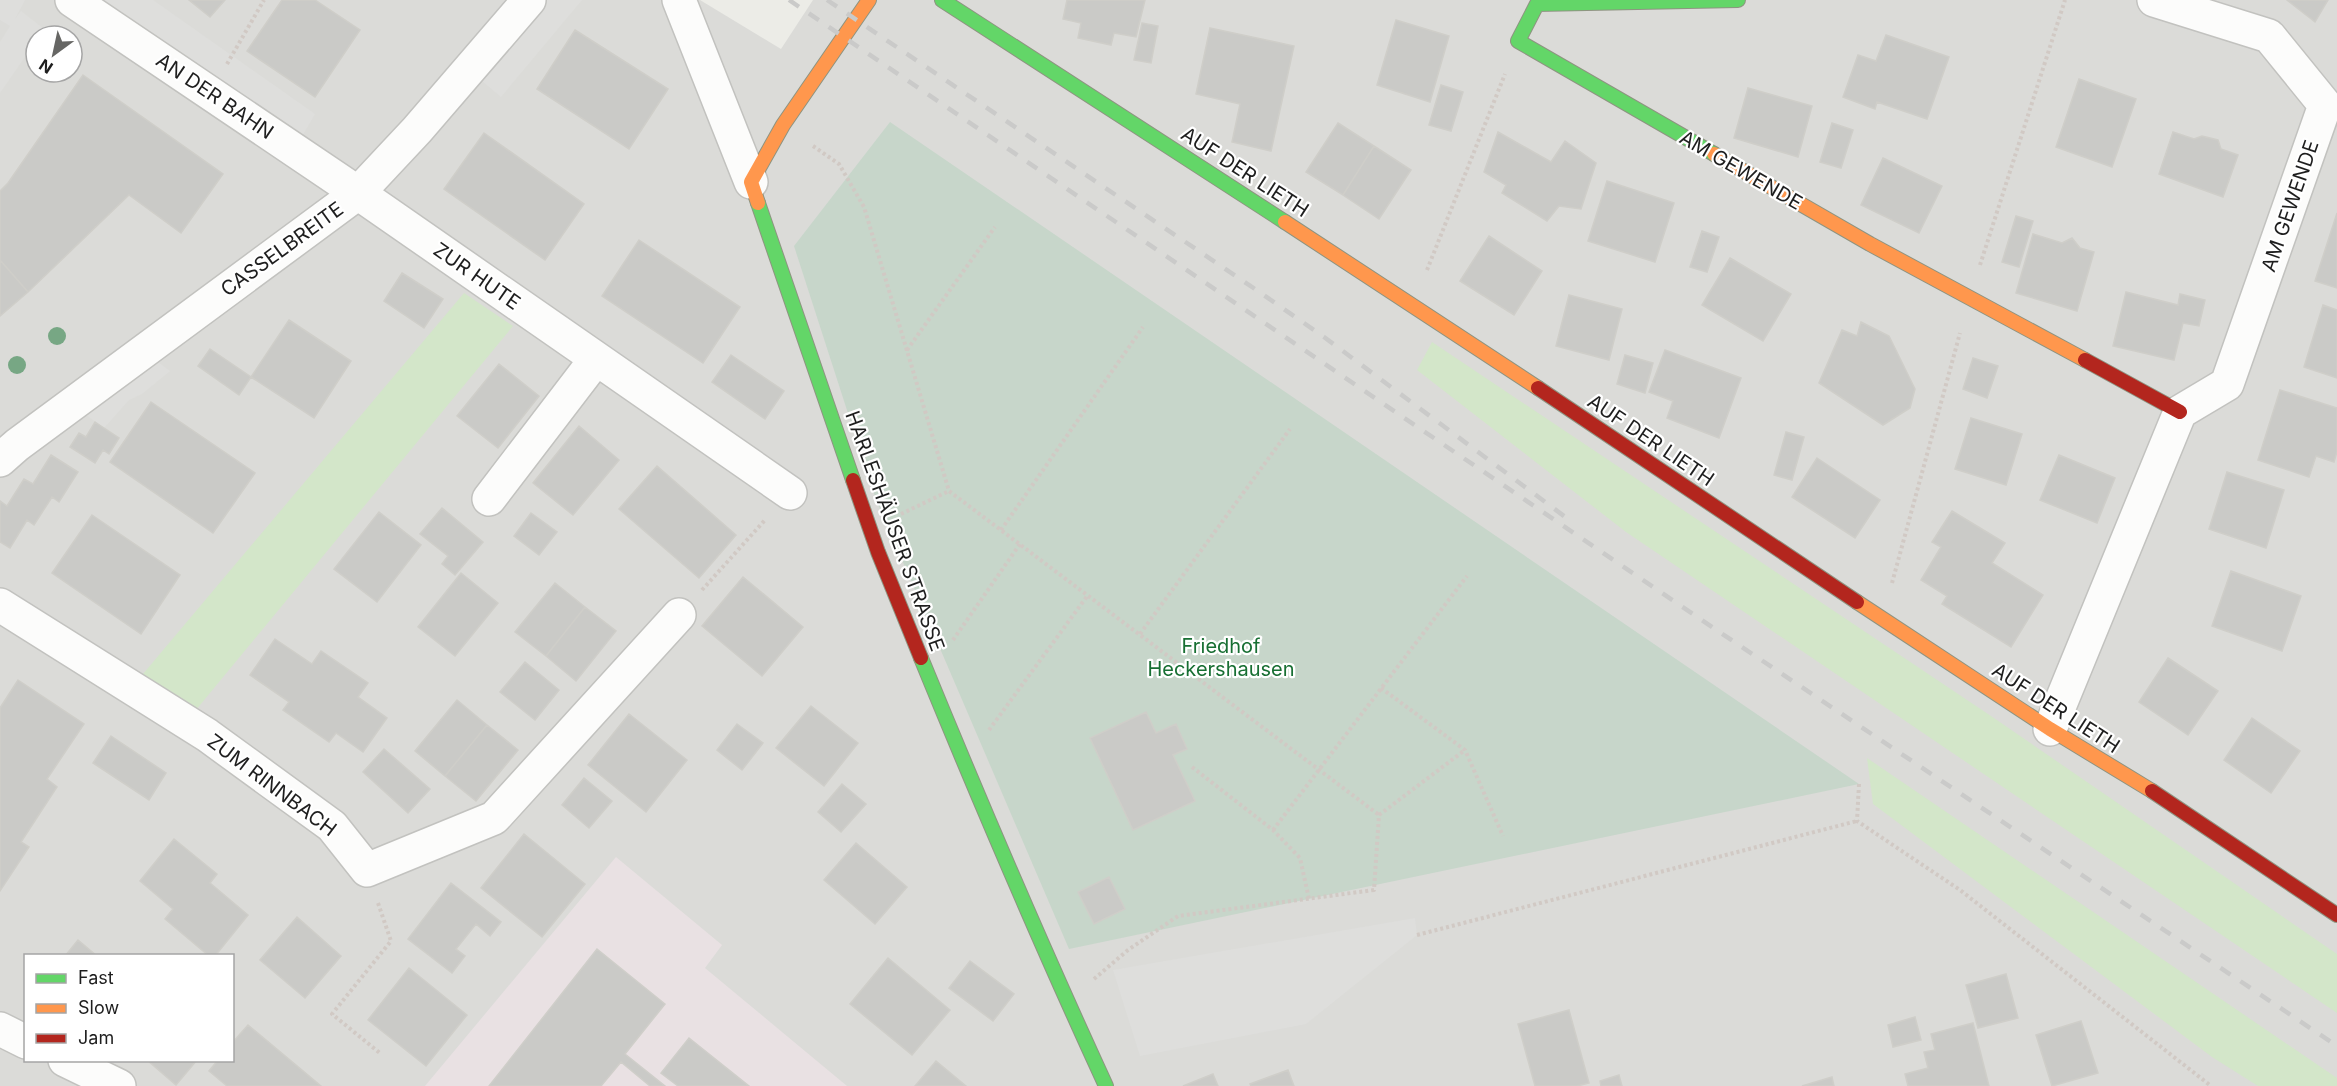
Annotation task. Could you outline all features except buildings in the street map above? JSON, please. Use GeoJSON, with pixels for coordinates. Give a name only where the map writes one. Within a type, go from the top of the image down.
{"type":"FeatureCollection","features":[{"type":"Feature","properties":{"kind":"street","name":"AN DER BAHN"},"geometry":{"type":"LineString","coordinates":[[72,0],[358,193]]}},
{"type":"Feature","properties":{"kind":"street","name":"CASSELBREITE"},"geometry":{"type":"LineString","coordinates":[[0,460],[17,445],[358,193],[529,0]]}},
{"type":"Feature","properties":{"kind":"street"},"geometry":{"type":"LineString","coordinates":[[679,0],[751,182]]}},
{"type":"Feature","properties":{"kind":"street"},"geometry":{"type":"LineString","coordinates":[[751,182],[783,125],[869,0]]}},
{"type":"Feature","properties":{"kind":"street","name":"AUF DER LIETH"},"geometry":{"type":"LineString","coordinates":[[942,0],[1413,304],[2050,729],[2174,805],[2337,915]]}},
{"type":"Feature","properties":{"kind":"street"},"geometry":{"type":"LineString","coordinates":[[1518,41],[1537,4],[1738,0]]}},
{"type":"Feature","properties":{"kind":"street","name":"AM GEWENDE"},"geometry":{"type":"LineString","coordinates":[[1518,41],[1870,244],[2180,412],[2228,384],[2325,105],[2269,36],[2154,0]]}},
{"type":"Feature","properties":{"kind":"street","name":"HARLESHÄUSER STRASSE"},"geometry":{"type":"LineString","coordinates":[[751,182],[870,529],[969,776],[1066,1002],[1106,1086]]}},
{"type":"Feature","properties":{"kind":"street","name":"ZUR HUTE"},"geometry":{"type":"LineString","coordinates":[[358,193],[790,493]]}},
{"type":"Feature","properties":{"kind":"street"},"geometry":{"type":"LineString","coordinates":[[489,499],[596,359]]}},
{"type":"Feature","properties":{"kind":"street"},"geometry":{"type":"LineString","coordinates":[[2050,729],[2180,412]]}},
{"type":"Feature","properties":{"kind":"street","name":"ZUM RINNBACH"},"geometry":{"type":"LineString","coordinates":[[0,605],[207,735],[332,826],[367,870]]}},
{"type":"Feature","properties":{"kind":"street"},"geometry":{"type":"LineString","coordinates":[[367,870],[494,818],[680,615]]}},
{"type":"Feature","properties":{"kind":"street"},"geometry":{"type":"LineString","coordinates":[[0,1029],[24,1041]]}},
{"type":"Feature","properties":{"kind":"street"},"geometry":{"type":"LineString","coordinates":[[69,1062],[119,1086]]}},
{"type":"Feature","properties":{"kind":"path"},"geometry":{"type":"LineString","coordinates":[[210,93],[264,0]]}},
{"type":"Feature","properties":{"kind":"path"},"geometry":{"type":"LineString","coordinates":[[1413,304],[1518,41]]}},
{"type":"Feature","properties":{"kind":"path"},"geometry":{"type":"LineString","coordinates":[[783,125],[839,164],[864,207],[949,491],[1379,815]]}},
{"type":"Feature","properties":{"kind":"path"},"geometry":{"type":"LineString","coordinates":[[907,350],[995,227]]}},
{"type":"Feature","properties":{"kind":"path"},"geometry":{"type":"LineString","coordinates":[[1001,530],[1143,327]]}},
{"type":"Feature","properties":{"kind":"path"},"geometry":{"type":"LineString","coordinates":[[1140,634],[1290,429]]}},
{"type":"Feature","properties":{"kind":"path"},"geometry":{"type":"LineString","coordinates":[[870,529],[949,491]]}},
{"type":"Feature","properties":{"kind":"path"},"geometry":{"type":"LineString","coordinates":[[680,615],[790,493]]}},
{"type":"Feature","properties":{"kind":"path"},"geometry":{"type":"LineString","coordinates":[[952,642],[1020,544]]}},
{"type":"Feature","properties":{"kind":"path"},"geometry":{"type":"LineString","coordinates":[[1273,830],[1467,576]]}},
{"type":"Feature","properties":{"kind":"path"},"geometry":{"type":"LineString","coordinates":[[988,731],[1088,595]]}},
{"type":"Feature","properties":{"kind":"path"},"geometry":{"type":"LineString","coordinates":[[1381,688],[1465,750],[1503,836]]}},
{"type":"Feature","properties":{"kind":"path"},"geometry":{"type":"LineString","coordinates":[[1066,1002],[1128,950],[1178,915],[1374,890],[1379,815],[1465,750]]}},
{"type":"Feature","properties":{"kind":"path"},"geometry":{"type":"LineString","coordinates":[[1192,767],[1273,830],[1300,858],[1309,899]]}},
{"type":"Feature","properties":{"kind":"path"},"geometry":{"type":"LineString","coordinates":[[1857,821],[1859,784]]}},
{"type":"Feature","properties":{"kind":"path"},"geometry":{"type":"LineString","coordinates":[[1417,935],[1857,821],[1960,890],[2211,1086]]}},
{"type":"Feature","properties":{"kind":"path"},"geometry":{"type":"LineString","coordinates":[[367,870],[391,941],[332,1014],[381,1054]]}},
{"type":"Feature","properties":{"kind":"shaded area"},"geometry":{"type":"Polygon","coordinates":[[[0,0],[700,0],[781,49],[813,0],[2337,0],[2337,1086],[0,1086],[0,0]]]}},
{"type":"Feature","properties":{"kind":"shaded area"},"geometry":{"type":"Polygon","coordinates":[[[0,0],[25,0],[15,19],[21,11],[38,24],[24,24],[24,58],[0,93],[0,42],[10,26],[0,20],[0,0]]]}},
{"type":"Feature","properties":{"kind":"shaded area"},"geometry":{"type":"Polygon","coordinates":[[[72,0],[153,0],[315,114],[294,150],[72,0]]]}},
{"type":"Feature","properties":{"kind":"shaded area"},"geometry":{"type":"Polygon","coordinates":[[[529,0],[582,0],[501,97],[469,70],[529,0]]]}},
{"type":"Feature","properties":{"kind":"shaded area"},"geometry":{"type":"Polygon","coordinates":[[[143,351],[170,371],[142,394],[129,400],[104,428],[71,404],[143,351]]]}},
{"type":"Feature","properties":{"kind":"shaded area"},"geometry":{"type":"Polygon","coordinates":[[[616,857],[722,945],[705,968],[847,1086],[425,1086],[616,857]]]}},
{"type":"Feature","properties":{"kind":"shaded area"},"geometry":{"type":"Polygon","coordinates":[[[1415,918],[1417,935],[1306,1024],[1140,1056],[1113,970],[1415,918]]]}},
{"type":"Feature","properties":{"kind":"green space","name":"Friedhof Heckershausen"},"geometry":{"type":"Polygon","coordinates":[[[890,122],[1859,784],[1069,949],[875,497],[794,246],[890,122]]]}},
{"type":"Feature","properties":{"kind":"green space"},"geometry":{"type":"Polygon","coordinates":[[[464,293],[513,326],[186,722],[132,687],[464,293]]]}},
{"type":"Feature","properties":{"kind":"green space"},"geometry":{"type":"Polygon","coordinates":[[[1432,342],[1991,716],[2337,954],[2337,1013],[1626,532],[1417,370],[1432,342]]]}},
{"type":"Feature","properties":{"kind":"green space"},"geometry":{"type":"Polygon","coordinates":[[[1867,758],[2337,1078],[2337,1086],[2258,1086],[2212,1057],[1873,804],[1867,758]]]}},
{"type":"Feature","properties":{"kind":"railway"},"geometry":{"type":"LineString","coordinates":[[789,0],[1718,631],[2337,1046]]}},
{"type":"Feature","properties":{"kind":"railway"},"geometry":{"type":"LineString","coordinates":[[827,0],[1324,337],[1572,522]]}},
{"type":"Feature","properties":{"kind":"traffic: fast"},"geometry":{"type":"LineString","coordinates":[[942,0],[1285,222]]}},
{"type":"Feature","properties":{"kind":"traffic: fast"},"geometry":{"type":"LineString","coordinates":[[1714,154],[1518,41],[1537,4],[1738,0]]}},
{"type":"Feature","properties":{"kind":"traffic: fast"},"geometry":{"type":"LineString","coordinates":[[758,203],[853,480]]}},
{"type":"Feature","properties":{"kind":"traffic: fast"},"geometry":{"type":"LineString","coordinates":[[921,658],[1011,873],[1106,1086]]}},
{"type":"Feature","properties":{"kind":"traffic: slow"},"geometry":{"type":"LineString","coordinates":[[758,203],[751,182],[783,125],[869,0]]}},
{"type":"Feature","properties":{"kind":"traffic: slow"},"geometry":{"type":"LineString","coordinates":[[1714,154],[1870,244],[2085,360]]}},
{"type":"Feature","properties":{"kind":"traffic: slow"},"geometry":{"type":"LineString","coordinates":[[1285,222],[1538,388]]}},
{"type":"Feature","properties":{"kind":"traffic: slow"},"geometry":{"type":"LineString","coordinates":[[1857,602],[2050,729],[2152,791]]}},
{"type":"Feature","properties":{"kind":"traffic: jam"},"geometry":{"type":"LineString","coordinates":[[2085,360],[2180,412]]}},
{"type":"Feature","properties":{"kind":"traffic: jam"},"geometry":{"type":"LineString","coordinates":[[1538,388],[1857,602]]}},
{"type":"Feature","properties":{"kind":"traffic: jam"},"geometry":{"type":"LineString","coordinates":[[853,480],[878,552],[921,658]]}},
{"type":"Feature","properties":{"kind":"traffic: jam"},"geometry":{"type":"LineString","coordinates":[[2152,791],[2337,915]]}}]}
